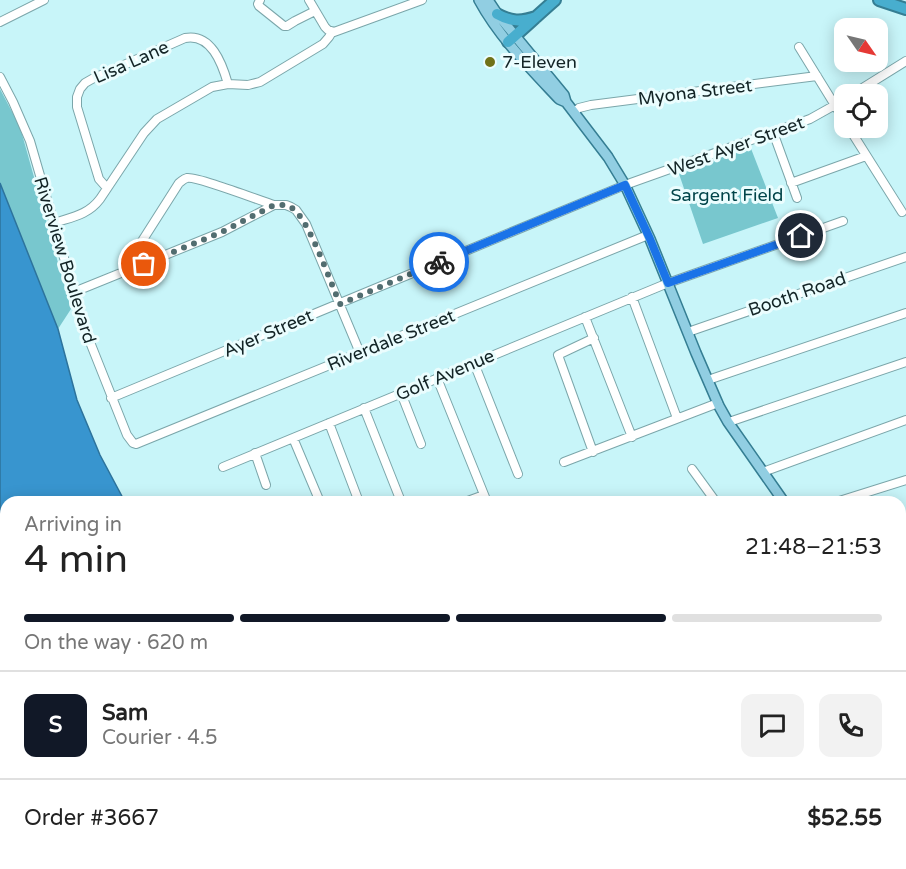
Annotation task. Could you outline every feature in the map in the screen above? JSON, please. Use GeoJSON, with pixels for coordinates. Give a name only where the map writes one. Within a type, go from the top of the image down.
{"type":"FeatureCollection","features":[{"type":"Feature","properties":{"kind":"highway"},"geometry":{"type":"LineString","coordinates":[[512,39],[555,0]]}},
{"type":"Feature","properties":{"kind":"highway"},"geometry":{"type":"LineString","coordinates":[[879,0],[906,9]]}},
{"type":"Feature","properties":{"kind":"highway"},"geometry":{"type":"LineString","coordinates":[[497,14],[505,19],[519,21],[536,16]]}},
{"type":"Feature","properties":{"kind":"main road"},"geometry":{"type":"LineString","coordinates":[[479,0],[488,17],[512,39],[564,95],[566,102],[608,157],[625,185],[648,234],[718,403],[780,496]]}},
{"type":"Feature","properties":{"kind":"main road"},"geometry":{"type":"LineString","coordinates":[[488,0],[512,39]]}},
{"type":"Feature","properties":{"kind":"street"},"geometry":{"type":"LineString","coordinates":[[0,22],[44,0]]}},
{"type":"Feature","properties":{"kind":"street"},"geometry":{"type":"LineString","coordinates":[[260,0],[259,6],[284,26],[315,11]]}},
{"type":"Feature","properties":{"kind":"street"},"geometry":{"type":"LineString","coordinates":[[309,0],[325,27],[332,32]]}},
{"type":"Feature","properties":{"kind":"street"},"geometry":{"type":"LineString","coordinates":[[54,223],[87,212],[95,205],[144,133],[163,114],[216,86],[246,85],[262,81],[320,46],[332,32],[422,0]]}},
{"type":"Feature","properties":{"kind":"street","name":"Lisa Lane"},"geometry":{"type":"LineString","coordinates":[[107,188],[99,179],[77,107],[78,94],[85,83],[185,38],[192,37],[204,40],[212,48],[223,68],[228,84]]}},
{"type":"Feature","properties":{"kind":"street"},"geometry":{"type":"LineString","coordinates":[[799,48],[834,104]]}},
{"type":"Feature","properties":{"kind":"street"},"geometry":{"type":"LineString","coordinates":[[869,84],[906,61]]}},
{"type":"Feature","properties":{"kind":"street","name":"Myona Street"},"geometry":{"type":"LineString","coordinates":[[574,112],[591,105],[817,76]]}},
{"type":"Feature","properties":{"kind":"street","name":"Riverview Boulevard"},"geometry":{"type":"LineString","coordinates":[[0,77],[14,102],[30,141],[81,322],[111,398],[127,435],[133,443]]}},
{"type":"Feature","properties":{"kind":"street","name":"West Ayer Street"},"geometry":{"type":"LineString","coordinates":[[625,185],[816,117],[834,107]]}},
{"type":"Feature","properties":{"kind":"street"},"geometry":{"type":"LineString","coordinates":[[773,132],[797,198]]}},
{"type":"Feature","properties":{"kind":"street"},"geometry":{"type":"LineString","coordinates":[[855,138],[902,212]]}},
{"type":"Feature","properties":{"kind":"street"},"geometry":{"type":"LineString","coordinates":[[791,183],[867,156]]}},
{"type":"Feature","properties":{"kind":"street"},"geometry":{"type":"LineString","coordinates":[[123,272],[179,183],[188,177],[274,205],[290,206],[296,210],[306,224],[360,353]]}},
{"type":"Feature","properties":{"kind":"street","name":"Ayer Street"},"geometry":{"type":"LineString","coordinates":[[111,398],[625,185]]}},
{"type":"Feature","properties":{"kind":"street"},"geometry":{"type":"LineString","coordinates":[[74,292],[222,232],[274,205]]}},
{"type":"Feature","properties":{"kind":"street","name":"Golf Avenue"},"geometry":{"type":"LineString","coordinates":[[223,467],[632,297],[843,221]]}},
{"type":"Feature","properties":{"kind":"street","name":"Riverdale Street"},"geometry":{"type":"LineString","coordinates":[[133,443],[140,443],[648,234]]}},
{"type":"Feature","properties":{"kind":"street","name":"Booth Road"},"geometry":{"type":"LineString","coordinates":[[688,332],[906,257]]}},
{"type":"Feature","properties":{"kind":"street"},"geometry":{"type":"LineString","coordinates":[[632,297],[676,418]]}},
{"type":"Feature","properties":{"kind":"street"},"geometry":{"type":"LineString","coordinates":[[708,380],[906,313]]}},
{"type":"Feature","properties":{"kind":"street"},"geometry":{"type":"LineString","coordinates":[[585,317],[632,436]]}},
{"type":"Feature","properties":{"kind":"street"},"geometry":{"type":"LineString","coordinates":[[593,452],[558,355],[594,338]]}},
{"type":"Feature","properties":{"kind":"street"},"geometry":{"type":"LineString","coordinates":[[729,422],[906,362]]}},
{"type":"Feature","properties":{"kind":"street"},"geometry":{"type":"LineString","coordinates":[[474,363],[518,474]]}},
{"type":"Feature","properties":{"kind":"street"},"geometry":{"type":"LineString","coordinates":[[437,378],[484,496]]}},
{"type":"Feature","properties":{"kind":"street"},"geometry":{"type":"LineString","coordinates":[[401,393],[421,444]]}},
{"type":"Feature","properties":{"kind":"street"},"geometry":{"type":"LineString","coordinates":[[564,462],[718,403]]}},
{"type":"Feature","properties":{"kind":"street"},"geometry":{"type":"LineString","coordinates":[[364,408],[399,496]]}},
{"type":"Feature","properties":{"kind":"street"},"geometry":{"type":"LineString","coordinates":[[763,472],[906,420]]}},
{"type":"Feature","properties":{"kind":"street"},"geometry":{"type":"LineString","coordinates":[[329,423],[357,496]]}},
{"type":"Feature","properties":{"kind":"street"},"geometry":{"type":"LineString","coordinates":[[293,438],[318,496]]}},
{"type":"Feature","properties":{"kind":"street"},"geometry":{"type":"LineString","coordinates":[[255,453],[266,484]]}},
{"type":"Feature","properties":{"kind":"street"},"geometry":{"type":"LineString","coordinates":[[692,469],[712,496]]}},
{"type":"Feature","properties":{"kind":"street"},"geometry":{"type":"LineString","coordinates":[[855,496],[906,480]]}},
{"type":"Feature","properties":{"kind":"green space"},"geometry":{"type":"Polygon","coordinates":[[[0,89],[20,127],[71,309],[58,329],[0,183],[0,89]]]}},
{"type":"Feature","properties":{"kind":"green space","name":"Sargent Field"},"geometry":{"type":"Polygon","coordinates":[[[750,146],[778,218],[703,244],[678,171],[750,146]]]}},
{"type":"Feature","properties":{"kind":"shaded area"},"geometry":{"type":"Polygon","coordinates":[[[0,183],[58,329],[77,400],[100,455],[122,496],[0,496],[0,183]]]}},
{"type":"Feature","properties":{"kind":"way so far"},"geometry":{"type":"LineString","coordinates":[[144,264],[238,225],[274,205],[290,206],[296,210],[306,224],[340,304],[439,262]]}},
{"type":"Feature","properties":{"kind":"place","name":"7-Eleven"},"geometry":{"type":"Point","coordinates":[490,62]}},
{"type":"Feature","properties":{"kind":"route"},"geometry":{"type":"LineString","coordinates":[[439,262],[625,185],[668,283],[801,236]]}}]}
